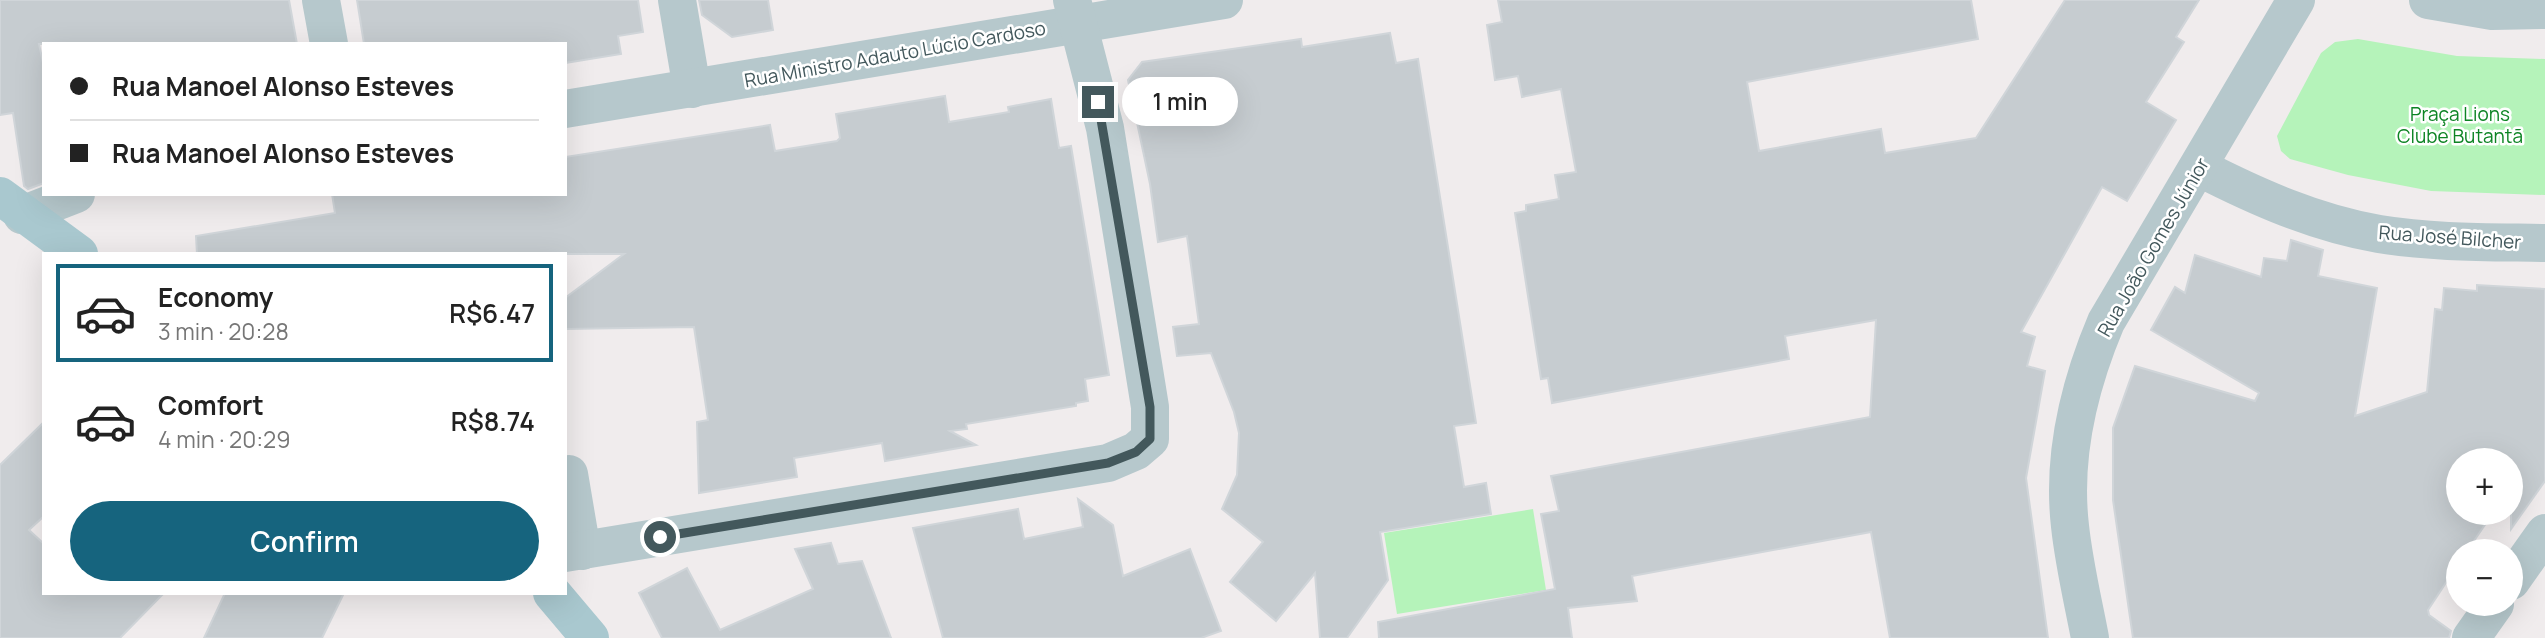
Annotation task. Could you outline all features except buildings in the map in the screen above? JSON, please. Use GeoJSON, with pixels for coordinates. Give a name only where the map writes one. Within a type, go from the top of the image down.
{"type":"FeatureCollection","features":[{"type":"Feature","properties":{"kind":"main road"},"geometry":{"type":"LineString","coordinates":[[11,205],[76,252]]}},
{"type":"Feature","properties":{"kind":"main road"},"geometry":{"type":"LineString","coordinates":[[554,595],[590,638]]}},
{"type":"Feature","properties":{"kind":"street"},"geometry":{"type":"LineString","coordinates":[[321,0],[329,42]]}},
{"type":"Feature","properties":{"kind":"street"},"geometry":{"type":"LineString","coordinates":[[677,0],[692,89]]}},
{"type":"Feature","properties":{"kind":"street","name":"Rua Ministro Adauto Lúcio Cardoso"},"geometry":{"type":"LineString","coordinates":[[567,109],[692,89],[1075,11],[1224,0]]}},
{"type":"Feature","properties":{"kind":"street","name":"Rua João Gomes Júnior"},"geometry":{"type":"LineString","coordinates":[[2090,638],[2070,526],[2069,478],[2077,407],[2088,363],[2106,322],[2200,168],[2297,0]]}},
{"type":"Feature","properties":{"kind":"street"},"geometry":{"type":"LineString","coordinates":[[2428,0],[2492,11],[2545,10]]}},
{"type":"Feature","properties":{"kind":"street"},"geometry":{"type":"LineString","coordinates":[[569,474],[573,552],[1108,463],[1136,452],[1150,439],[1150,407],[1105,128],[1075,11]]}},
{"type":"Feature","properties":{"kind":"street","name":"Rua José Bilcher"},"geometry":{"type":"LineString","coordinates":[[2200,168],[2262,200],[2314,218],[2379,234],[2457,242],[2545,243]]}},
{"type":"Feature","properties":{"kind":"street"},"geometry":{"type":"LineString","coordinates":[[11,205],[64,196]]}},
{"type":"Feature","properties":{"kind":"street"},"geometry":{"type":"LineString","coordinates":[[2523,564],[2545,533]]}},
{"type":"Feature","properties":{"kind":"street"},"geometry":{"type":"LineString","coordinates":[[2471,638],[2487,616]]}},
{"type":"Feature","properties":{"kind":"green space","name":"Praça Lions Clube Butantã"},"geometry":{"type":"Polygon","coordinates":[[[2358,39],[2457,56],[2545,59],[2545,195],[2431,191],[2348,175],[2290,159],[2281,151],[2277,136],[2321,53],[2335,42],[2358,39]]]}},
{"type":"Feature","properties":{"kind":"green space"},"geometry":{"type":"Polygon","coordinates":[[[1533,509],[1546,590],[1397,614],[1384,533],[1533,509]]]}},
{"type":"Feature","properties":{"kind":"route"},"geometry":{"type":"LineString","coordinates":[[660,537],[1108,463],[1136,452],[1150,439],[1150,407],[1105,128],[1098,102]]}}]}
